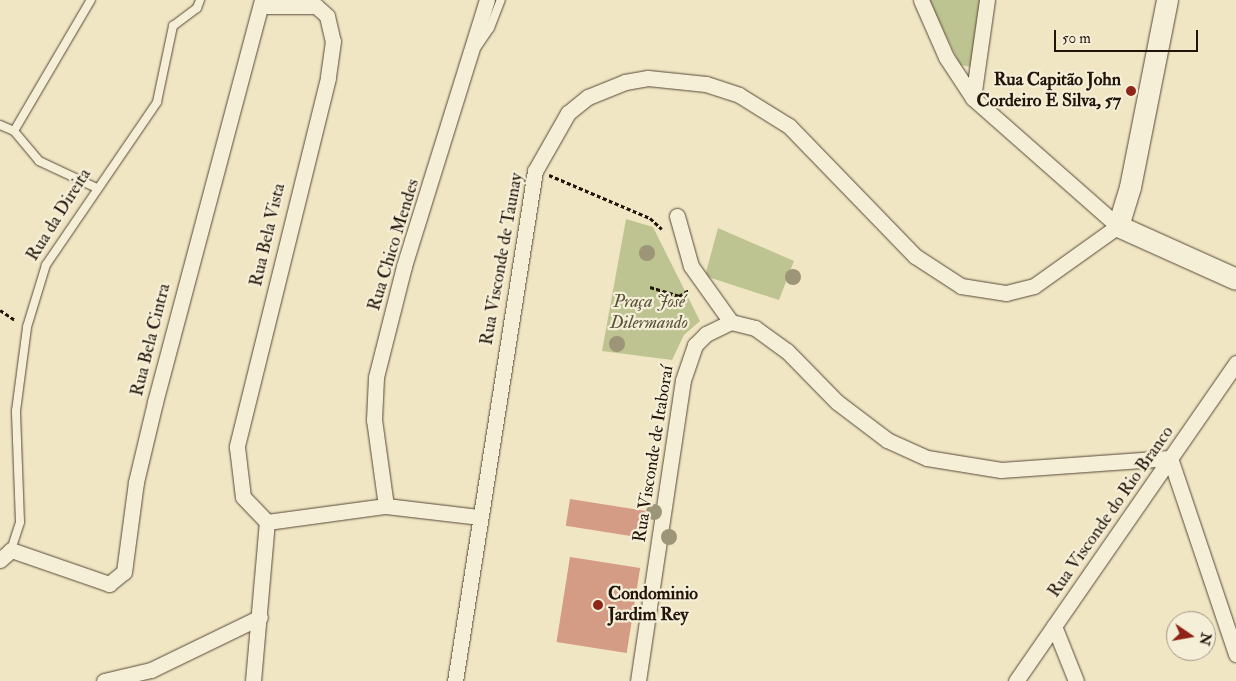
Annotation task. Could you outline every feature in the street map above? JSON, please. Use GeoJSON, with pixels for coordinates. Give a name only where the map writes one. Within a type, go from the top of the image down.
{"type":"FeatureCollection","features":[{"type":"Feature","properties":{"kind":"street","name":"Rua Chico Mendes"},"geometry":{"type":"LineString","coordinates":[[386,506],[374,420],[376,377],[404,266],[487,0]]}},
{"type":"Feature","properties":{"kind":"street"},"geometry":{"type":"LineString","coordinates":[[920,0],[946,57],[973,98],[1118,226],[1187,260],[1236,279]]}},
{"type":"Feature","properties":{"kind":"street"},"geometry":{"type":"LineString","coordinates":[[973,98],[988,0]]}},
{"type":"Feature","properties":{"kind":"street"},"geometry":{"type":"LineString","coordinates":[[1118,226],[1130,187],[1167,0]]}},
{"type":"Feature","properties":{"kind":"street","name":"Rua Bela Vista"},"geometry":{"type":"LineString","coordinates":[[262,3],[287,2],[316,6],[327,16],[333,41],[328,78],[237,447],[243,497],[267,522]]}},
{"type":"Feature","properties":{"kind":"street","name":"Rua Bela Cintra"},"geometry":{"type":"LineString","coordinates":[[5,555],[98,582],[115,582],[124,572],[136,482],[155,402],[262,3]]}},
{"type":"Feature","properties":{"kind":"street","name":"Rua Visconde de Taunay"},"geometry":{"type":"LineString","coordinates":[[455,681],[534,171],[568,113],[588,97],[625,82],[688,81],[739,96],[769,111],[808,143],[915,256],[961,286],[1006,293],[1034,286],[1118,226]]}},
{"type":"Feature","properties":{"kind":"street"},"geometry":{"type":"LineString","coordinates":[[677,216],[691,266],[731,322],[755,328],[788,351],[836,402],[886,440],[927,458],[1000,470],[1170,458],[1236,654]]}},
{"type":"Feature","properties":{"kind":"street"},"geometry":{"type":"LineString","coordinates":[[1187,260],[1236,291]]}},
{"type":"Feature","properties":{"kind":"street","name":"Rua Visconde de Itaboraí"},"geometry":{"type":"LineString","coordinates":[[638,681],[683,380],[695,345],[706,334],[731,322]]}},
{"type":"Feature","properties":{"kind":"street","name":"Rua Visconde do Rio Branco"},"geometry":{"type":"LineString","coordinates":[[1016,681],[1236,364]]}},
{"type":"Feature","properties":{"kind":"street"},"geometry":{"type":"LineString","coordinates":[[253,681],[267,522],[386,506],[480,517]]}},
{"type":"Feature","properties":{"kind":"street"},"geometry":{"type":"LineString","coordinates":[[104,681],[151,670],[260,617]]}},
{"type":"Feature","properties":{"kind":"street"},"geometry":{"type":"LineString","coordinates":[[1054,626],[1076,681]]}},
{"type":"Feature","properties":{"kind":"lane"},"geometry":{"type":"LineString","coordinates":[[14,131],[91,0]]}},
{"type":"Feature","properties":{"kind":"lane","name":"Rua da Direita"},"geometry":{"type":"LineString","coordinates":[[5,555],[20,522],[16,411],[26,327],[46,265],[157,102],[173,26],[197,8],[200,0]]}},
{"type":"Feature","properties":{"kind":"lane"},"geometry":{"type":"LineString","coordinates":[[470,56],[490,28],[501,0]]}},
{"type":"Feature","properties":{"kind":"lane"},"geometry":{"type":"LineString","coordinates":[[0,125],[14,131],[39,161],[97,188]]}},
{"type":"Feature","properties":{"kind":"path"},"geometry":{"type":"LineString","coordinates":[[534,171],[650,218],[666,237]]}},
{"type":"Feature","properties":{"kind":"path"},"geometry":{"type":"LineString","coordinates":[[689,282],[695,293]]}},
{"type":"Feature","properties":{"kind":"path"},"geometry":{"type":"LineString","coordinates":[[650,287],[670,295],[685,293]]}},
{"type":"Feature","properties":{"kind":"path"},"geometry":{"type":"LineString","coordinates":[[0,310],[26,327]]}},
{"type":"Feature","properties":{"kind":"green space"},"geometry":{"type":"Polygon","coordinates":[[[929,0],[985,0],[972,67],[960,65],[929,0]]]}},
{"type":"Feature","properties":{"kind":"green space","name":"Praça José Dilermando"},"geometry":{"type":"Polygon","coordinates":[[[626,219],[653,227],[700,321],[684,335],[672,360],[602,351],[626,219]]]}},
{"type":"Feature","properties":{"kind":"green space"},"geometry":{"type":"Polygon","coordinates":[[[718,228],[794,261],[779,300],[705,276],[718,228]]]}},
{"type":"Feature","properties":{"kind":"building"},"geometry":{"type":"Polygon","coordinates":[[[570,499],[649,512],[645,538],[566,526],[570,499]]]}},
{"type":"Feature","properties":{"kind":"building","name":"Condominio Jardim Rey"},"geometry":{"type":"Polygon","coordinates":[[[570,557],[640,568],[627,653],[557,642],[570,557]]]}},
{"type":"Feature","properties":{"kind":"place","name":"Rua Capitão John Cordeiro E Silva, 57"},"geometry":{"type":"Point","coordinates":[1131,91]}},
{"type":"Feature","properties":{"kind":"place","name":"Condominio Jardim Rey"},"geometry":{"type":"Point","coordinates":[598,605]}}]}
